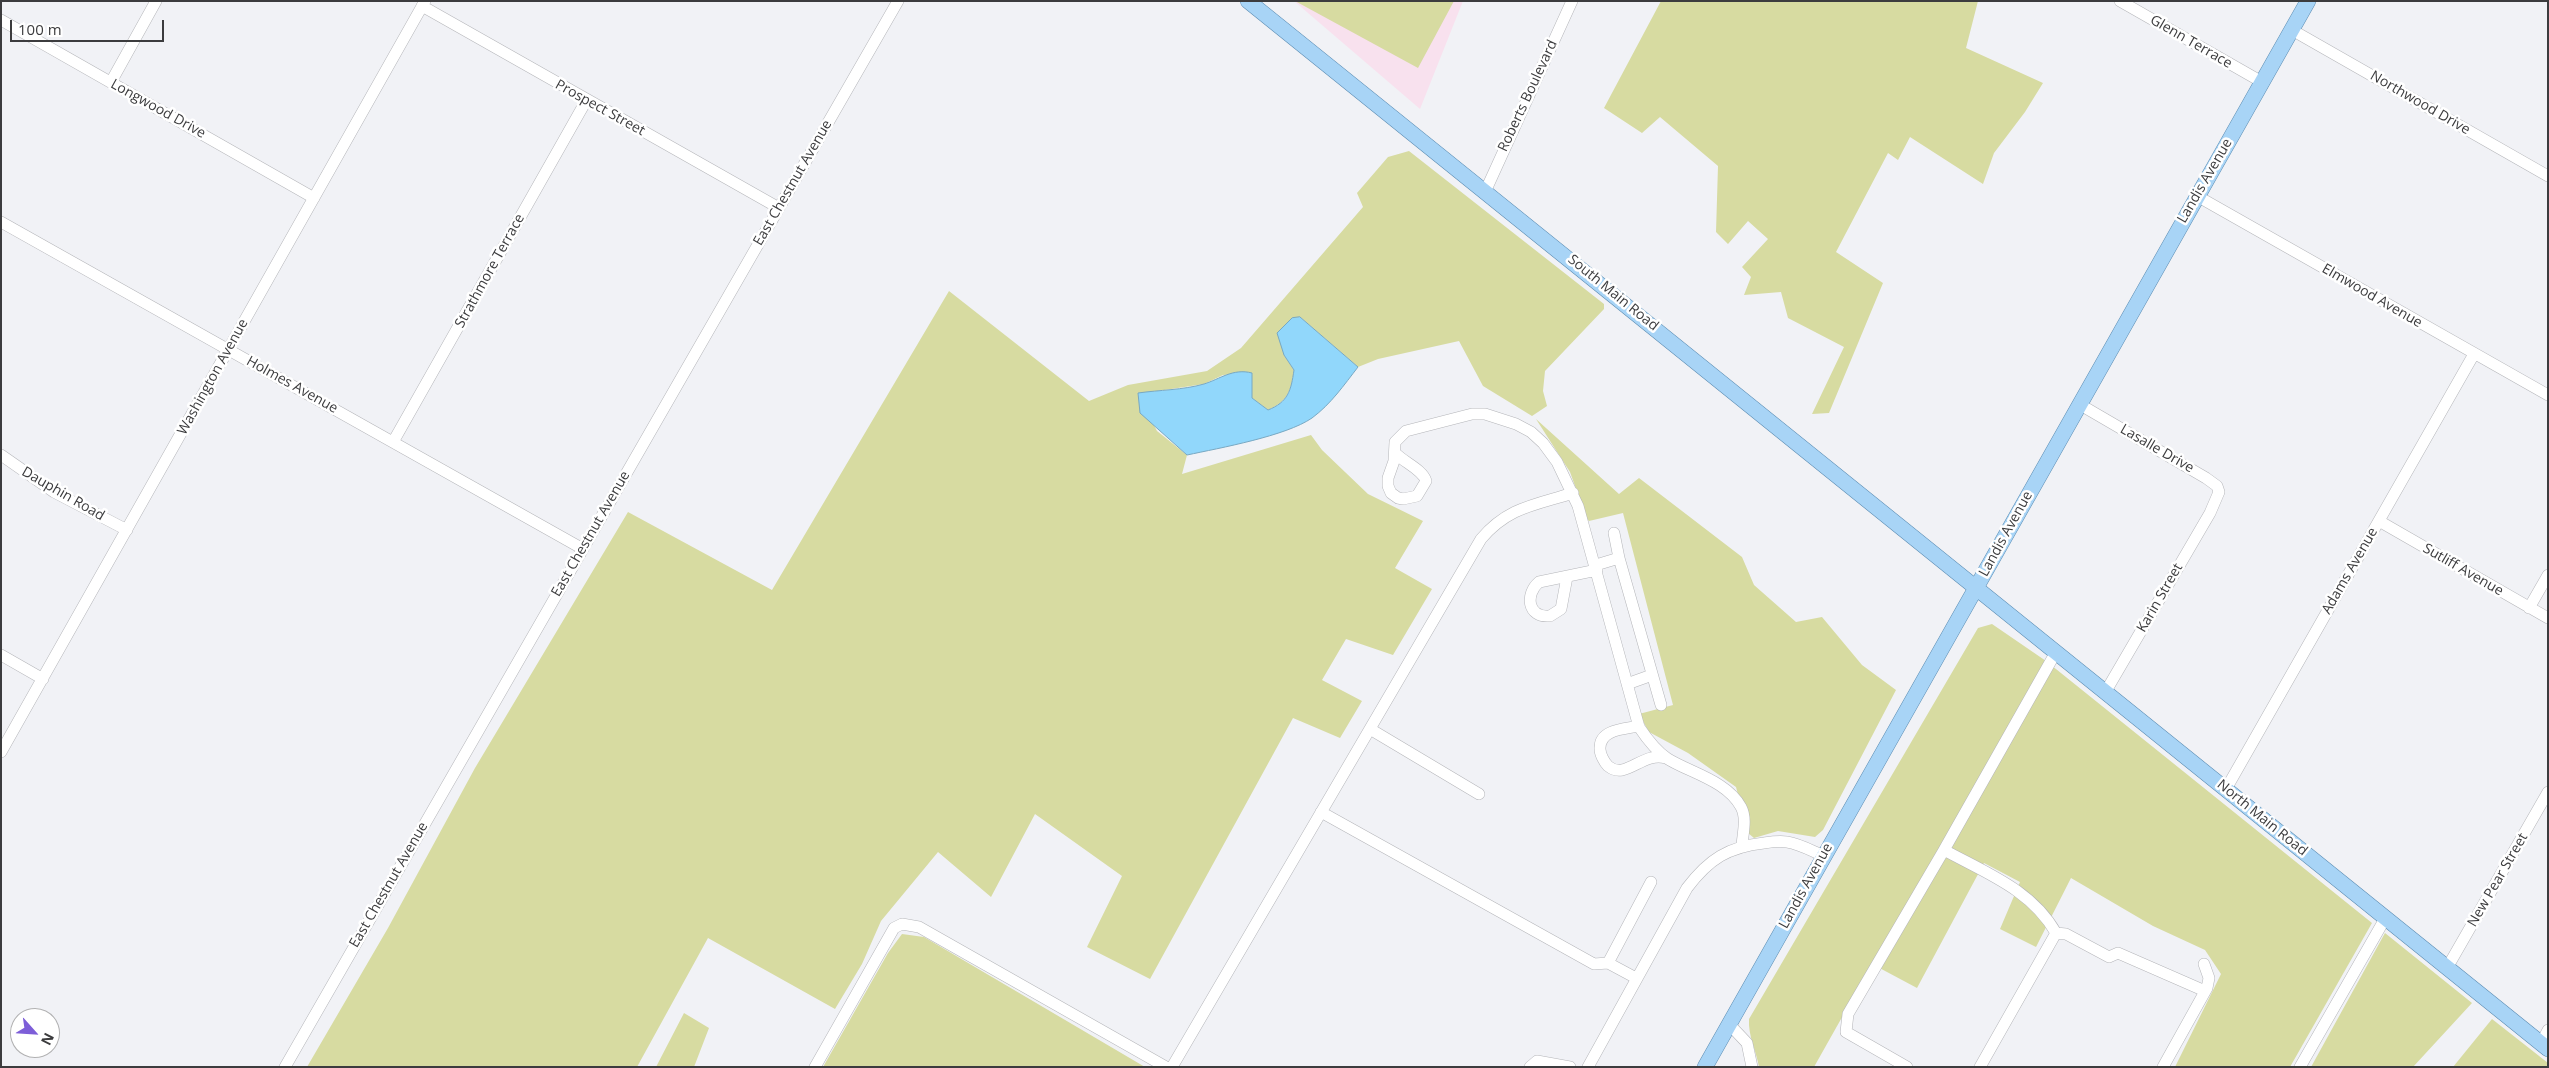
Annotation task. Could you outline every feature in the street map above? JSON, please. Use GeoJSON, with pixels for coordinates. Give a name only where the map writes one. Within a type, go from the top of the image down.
{"type":"FeatureCollection","features":[{"type":"Feature","properties":{"kind":"main road","name":"South Main Road"},"geometry":{"type":"LineString","coordinates":[[1248,1],[1976,587]]}},
{"type":"Feature","properties":{"kind":"main road","name":"Landis Avenue"},"geometry":{"type":"LineString","coordinates":[[1705,1067],[2308,1]]}},
{"type":"Feature","properties":{"kind":"main road","name":"North Main Road"},"geometry":{"type":"LineString","coordinates":[[1976,587],[2447,968],[2545,1041]]}},
{"type":"Feature","properties":{"kind":"street"},"geometry":{"type":"LineString","coordinates":[[111,82],[156,1]]}},
{"type":"Feature","properties":{"kind":"street","name":"East Chestnut Avenue"},"geometry":{"type":"LineString","coordinates":[[285,1067],[898,1]]}},
{"type":"Feature","properties":{"kind":"street","name":"Roberts Boulevard"},"geometry":{"type":"LineString","coordinates":[[1485,192],[1572,1]]}},
{"type":"Feature","properties":{"kind":"street","name":"Glenn Terrace"},"geometry":{"type":"LineString","coordinates":[[2120,1],[2262,82]]}},
{"type":"Feature","properties":{"kind":"street","name":"Prospect Street"},"geometry":{"type":"LineString","coordinates":[[424,4],[586,101],[779,208]]}},
{"type":"Feature","properties":{"kind":"street","name":"Washington Avenue"},"geometry":{"type":"LineString","coordinates":[[1,752],[424,4]]}},
{"type":"Feature","properties":{"kind":"street","name":"Longwood Drive"},"geometry":{"type":"LineString","coordinates":[[1,20],[314,198]]}},
{"type":"Feature","properties":{"kind":"street","name":"Northwood Drive"},"geometry":{"type":"LineString","coordinates":[[2292,30],[2548,176]]}},
{"type":"Feature","properties":{"kind":"street","name":"Strathmore Terrace"},"geometry":{"type":"LineString","coordinates":[[393,442],[586,101]]}},
{"type":"Feature","properties":{"kind":"street","name":"Elmwood Avenue"},"geometry":{"type":"LineString","coordinates":[[2197,196],[2548,395]]}},
{"type":"Feature","properties":{"kind":"street","name":"Holmes Avenue"},"geometry":{"type":"LineString","coordinates":[[1,222],[583,549]]}},
{"type":"Feature","properties":{"kind":"street","name":"Adams Avenue"},"geometry":{"type":"LineString","coordinates":[[2226,788],[2474,354]]}},
{"type":"Feature","properties":{"kind":"street","name":"Lasalle Drive"},"geometry":{"type":"LineString","coordinates":[[2079,404],[2213,482],[2219,492],[2215,505]]}},
{"type":"Feature","properties":{"kind":"street"},"geometry":{"type":"LineString","coordinates":[[1396,453],[1396,442],[1406,431],[1472,414],[1485,414],[1501,418],[1531,432],[1557,462],[1573,493],[1597,567],[1639,726],[1656,750],[1666,758],[1722,788],[1733,796],[1741,808],[1744,820],[1742,845]]}},
{"type":"Feature","properties":{"kind":"street","name":"Dauphin Road"},"geometry":{"type":"LineString","coordinates":[[1,455],[54,492],[127,530]]}},
{"type":"Feature","properties":{"kind":"street"},"geometry":{"type":"LineString","coordinates":[[1172,1067],[1477,546],[1490,529],[1509,513],[1573,493]]}},
{"type":"Feature","properties":{"kind":"street","name":"Karin Street"},"geometry":{"type":"LineString","coordinates":[[2106,692],[2215,505]]}},
{"type":"Feature","properties":{"kind":"street","name":"Sutliff Avenue"},"geometry":{"type":"LineString","coordinates":[[2379,521],[2548,618]]}},
{"type":"Feature","properties":{"kind":"street"},"geometry":{"type":"LineString","coordinates":[[1614,533],[1619,558],[1661,705]]}},
{"type":"Feature","properties":{"kind":"street"},"geometry":{"type":"LineString","coordinates":[[1567,577],[1619,558]]}},
{"type":"Feature","properties":{"kind":"street"},"geometry":{"type":"LineString","coordinates":[[2529,608],[2548,575]]}},
{"type":"Feature","properties":{"kind":"street"},"geometry":{"type":"LineString","coordinates":[[1908,1067],[1846,1032],[1848,1014],[1944,850],[2056,652]]}},
{"type":"Feature","properties":{"kind":"street"},"geometry":{"type":"LineString","coordinates":[[1,655],[43,679]]}},
{"type":"Feature","properties":{"kind":"street"},"geometry":{"type":"LineString","coordinates":[[1627,684],[1652,675]]}},
{"type":"Feature","properties":{"kind":"street"},"geometry":{"type":"LineString","coordinates":[[1639,726],[1607,734],[1601,740],[1600,753],[1608,766],[1620,770],[1630,768],[1649,756],[1666,758]]}},
{"type":"Feature","properties":{"kind":"street"},"geometry":{"type":"LineString","coordinates":[[1370,730],[1479,794]]}},
{"type":"Feature","properties":{"kind":"street","name":"New Pear Street"},"geometry":{"type":"LineString","coordinates":[[2447,968],[2548,792]]}},
{"type":"Feature","properties":{"kind":"street"},"geometry":{"type":"LineString","coordinates":[[1321,812],[1594,964],[1608,963],[1636,978]]}},
{"type":"Feature","properties":{"kind":"street"},"geometry":{"type":"LineString","coordinates":[[1588,1067],[1687,888],[1702,868],[1722,854],[1742,845],[1787,842],[1824,856]]}},
{"type":"Feature","properties":{"kind":"street"},"geometry":{"type":"LineString","coordinates":[[1944,850],[2021,891],[2047,916],[2056,933]]}},
{"type":"Feature","properties":{"kind":"street"},"geometry":{"type":"LineString","coordinates":[[1608,963],[1651,882]]}},
{"type":"Feature","properties":{"kind":"street"},"geometry":{"type":"LineString","coordinates":[[2300,1067],[2386,917]]}},
{"type":"Feature","properties":{"kind":"street"},"geometry":{"type":"LineString","coordinates":[[815,1067],[894,928],[902,924],[919,927],[1166,1067]]}},
{"type":"Feature","properties":{"kind":"street"},"geometry":{"type":"LineString","coordinates":[[2056,933],[2066,934],[2109,957],[2118,953],[2205,991]]}},
{"type":"Feature","properties":{"kind":"street"},"geometry":{"type":"LineString","coordinates":[[1980,1067],[2056,933]]}},
{"type":"Feature","properties":{"kind":"street"},"geometry":{"type":"LineString","coordinates":[[2163,1067],[2205,991],[2209,978],[2204,964]]}},
{"type":"Feature","properties":{"kind":"street"},"geometry":{"type":"LineString","coordinates":[[1728,1024],[1747,1043],[1752,1067]]}},
{"type":"Feature","properties":{"kind":"street"},"geometry":{"type":"LineString","coordinates":[[1530,1067],[1537,1061],[1570,1067]]}},
{"type":"Feature","properties":{"kind":"shaded area"},"geometry":{"type":"Polygon","coordinates":[[[1294,1],[1463,1],[1420,109],[1294,1]]]}},
{"type":"Feature","properties":{"kind":"green space"},"geometry":{"type":"Polygon","coordinates":[[[1295,1],[1454,1],[1418,68],[1295,1]]]}},
{"type":"Feature","properties":{"kind":"green space"},"geometry":{"type":"Polygon","coordinates":[[[1661,1],[1978,1],[1966,48],[2043,83],[2025,112],[1994,153],[1983,184],[1910,137],[1898,160],[1888,153],[1836,252],[1883,283],[1829,413],[1812,414],[1844,347],[1788,318],[1781,292],[1744,295],[1751,277],[1742,267],[1768,239],[1748,221],[1728,244],[1716,232],[1718,166],[1660,117],[1642,133],[1604,108],[1661,1]]]}},
{"type":"Feature","properties":{"kind":"green space"},"geometry":{"type":"Polygon","coordinates":[[[1409,151],[1604,304],[1604,309],[1545,371],[1543,391],[1547,406],[1532,416],[1483,386],[1459,341],[1378,359],[1358,367],[1300,317],[1284,355],[1294,370],[1290,390],[1275,407],[1268,410],[1252,398],[1252,373],[1223,375],[1204,384],[1138,394],[1157,431],[1187,455],[1182,474],[1311,435],[1322,450],[1368,494],[1423,521],[1395,568],[1432,589],[1393,655],[1346,639],[1322,680],[1362,701],[1340,738],[1293,718],[1150,979],[1087,947],[1122,876],[1035,814],[991,897],[938,852],[881,921],[862,964],[835,1009],[708,938],[637,1067],[307,1067],[388,928],[475,768],[628,512],[772,590],[949,291],[1089,401],[1128,385],[1207,371],[1241,348],[1363,207],[1357,193],[1388,157],[1409,151]]]}},
{"type":"Feature","properties":{"kind":"green space"},"geometry":{"type":"Polygon","coordinates":[[[1536,419],[1619,494],[1639,478],[1742,557],[1754,585],[1796,622],[1822,617],[1862,665],[1896,690],[1823,830],[1815,837],[1778,831],[1754,838],[1748,833],[1736,787],[1688,753],[1649,732],[1639,714],[1673,705],[1623,513],[1589,521],[1587,519],[1570,472],[1536,419]]]}},
{"type":"Feature","properties":{"kind":"green space"},"geometry":{"type":"Polygon","coordinates":[[[1992,624],[2046,661],[2372,923],[2290,1067],[2175,1067],[2221,974],[2205,950],[2153,926],[2071,878],[2036,947],[2000,929],[2020,882],[1984,863],[1917,988],[1872,964],[1814,1067],[1759,1067],[1751,1037],[1749,1019],[1978,628],[1992,624]]]}},
{"type":"Feature","properties":{"kind":"green space"},"geometry":{"type":"Polygon","coordinates":[[[2385,933],[2472,1003],[2413,1067],[2311,1067],[2385,933]]]}},
{"type":"Feature","properties":{"kind":"green space"},"geometry":{"type":"Polygon","coordinates":[[[902,934],[924,937],[1145,1067],[823,1067],[888,953],[902,934]]]}},
{"type":"Feature","properties":{"kind":"green space"},"geometry":{"type":"Polygon","coordinates":[[[684,1013],[709,1028],[694,1067],[656,1067],[684,1013]]]}},
{"type":"Feature","properties":{"kind":"green space"},"geometry":{"type":"Polygon","coordinates":[[[2492,1019],[2548,1063],[2548,1067],[2453,1067],[2492,1019]]]}},
{"type":"Feature","properties":{"kind":"water"},"geometry":{"type":"Polygon","coordinates":[[[1300,317],[1358,367],[1331,400],[1312,418],[1270,436],[1187,455],[1140,413],[1138,393],[1196,386],[1239,372],[1252,373],[1252,398],[1268,410],[1275,407],[1290,390],[1294,370],[1284,355],[1277,333],[1292,318],[1300,317]]]}}]}
